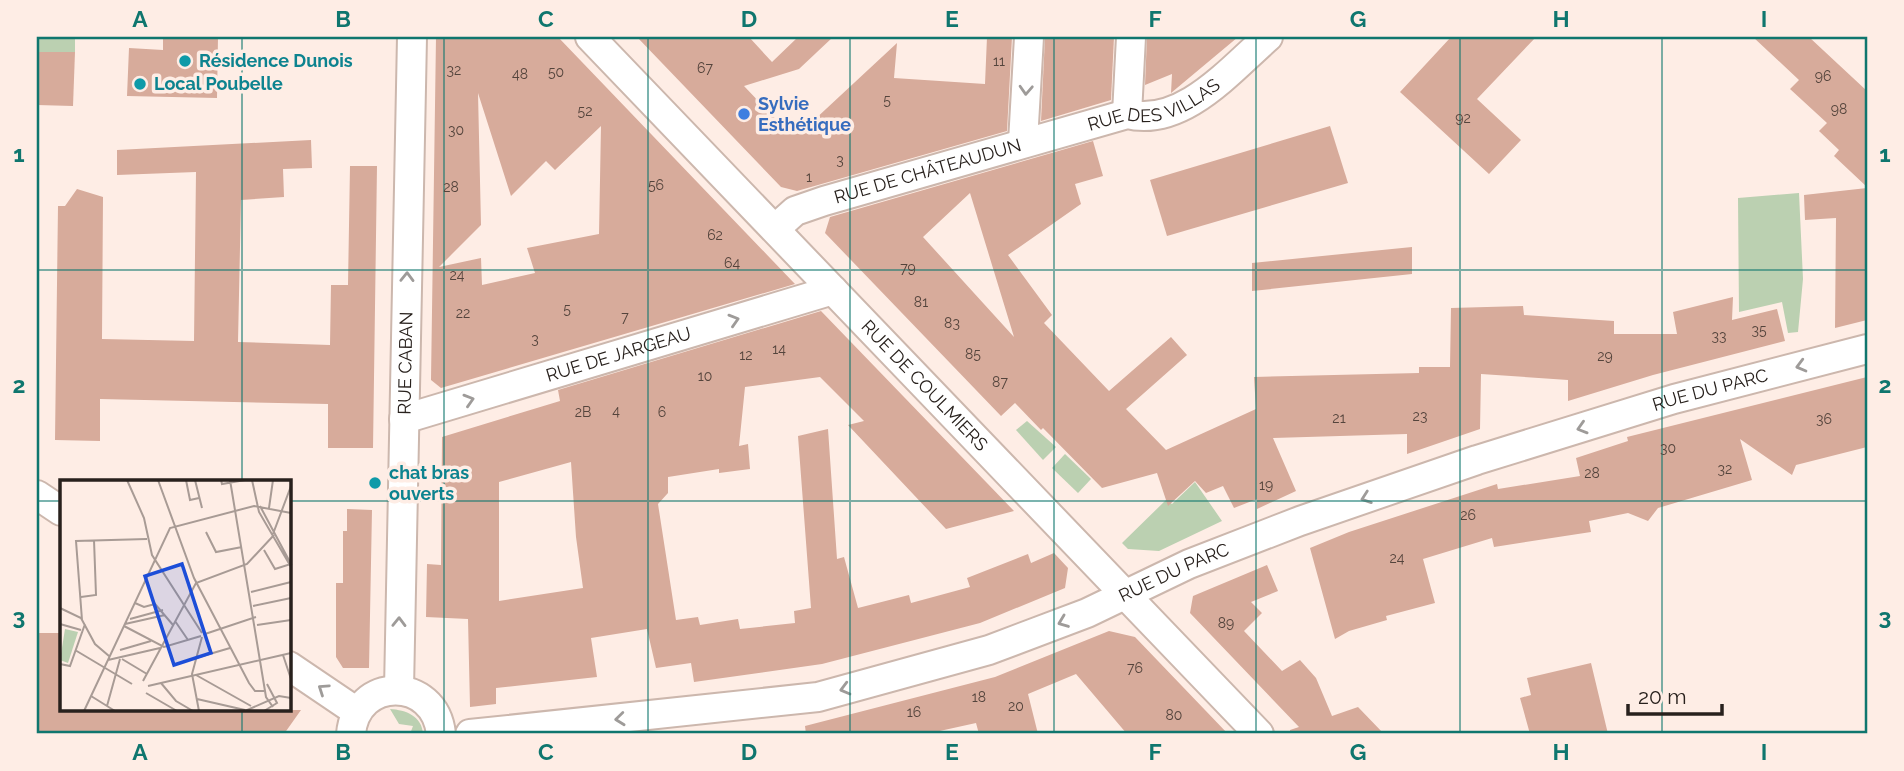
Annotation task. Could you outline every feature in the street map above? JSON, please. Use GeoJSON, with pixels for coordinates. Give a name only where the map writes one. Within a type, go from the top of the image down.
{"type":"FeatureCollection","features":[{"type":"Feature","properties":{"kind":"street","name":"RUE CABAN"},"geometry":{"type":"LineString","coordinates":[[399,690],[412,37]]}},
{"type":"Feature","properties":{"kind":"street","name":"RUE DE COULMIERS"},"geometry":{"type":"LineString","coordinates":[[590,37],[1259,734]]}},
{"type":"Feature","properties":{"kind":"street","name":"RUE DE CHÂTEAUDUN"},"geometry":{"type":"LineString","coordinates":[[776,228],[795,211],[1023,142],[1029,37]]}},
{"type":"Feature","properties":{"kind":"street"},"geometry":{"type":"LineString","coordinates":[[1127,114],[1131,37]]}},
{"type":"Feature","properties":{"kind":"street","name":"RUE DES VILLAS"},"geometry":{"type":"LineString","coordinates":[[1023,142],[1127,114],[1141,118],[1192,103],[1268,37]]}},
{"type":"Feature","properties":{"kind":"street","name":"RUE DE JARGEAU"},"geometry":{"type":"LineString","coordinates":[[404,419],[833,290]]}},
{"type":"Feature","properties":{"kind":"street","name":"RUE DU PARC"},"geometry":{"type":"LineString","coordinates":[[470,734],[818,697],[989,650],[1087,613],[1174,570],[1300,521],[1477,460],[1674,399],[1867,349]]}},
{"type":"Feature","properties":{"kind":"street"},"geometry":{"type":"LineString","coordinates":[[37,495],[60,510]]}},
{"type":"Feature","properties":{"kind":"street"},"geometry":{"type":"LineString","coordinates":[[290,667],[354,723],[373,696],[399,690],[425,700],[434,710],[441,734]]}},
{"type":"Feature","properties":{"kind":"green space"},"geometry":{"type":"Polygon","coordinates":[[[37,37],[75,37],[75,52],[37,52],[37,37]]]}},
{"type":"Feature","properties":{"kind":"green space"},"geometry":{"type":"Polygon","coordinates":[[[1799,193],[1803,279],[1798,332],[1788,333],[1782,302],[1739,312],[1738,198],[1799,193]]]}},
{"type":"Feature","properties":{"kind":"green space"},"geometry":{"type":"Polygon","coordinates":[[[1027,421],[1056,447],[1043,460],[1016,430],[1027,421]]]}},
{"type":"Feature","properties":{"kind":"green space"},"geometry":{"type":"Polygon","coordinates":[[[1065,454],[1091,479],[1078,493],[1052,468],[1065,454]]]}},
{"type":"Feature","properties":{"kind":"green space"},"geometry":{"type":"Polygon","coordinates":[[[1195,482],[1222,521],[1159,551],[1128,549],[1122,543],[1166,500],[1172,504],[1195,482]]]}},
{"type":"Feature","properties":{"kind":"green space"},"geometry":{"type":"Polygon","coordinates":[[[390,709],[416,718],[423,734],[410,734],[413,726],[399,724],[390,709]]]}},
{"type":"Feature","properties":{"kind":"building","name":"Résidence Dunois"},"geometry":{"type":"Polygon","coordinates":[[[163,37],[218,37],[217,98],[127,96],[129,48],[163,50],[163,37]]]}},
{"type":"Feature","properties":{"kind":"building"},"geometry":{"type":"Polygon","coordinates":[[[436,37],[558,37],[795,284],[441,388],[431,380],[436,37]],[[478,93],[481,225],[439,267],[481,258],[482,285],[535,273],[527,248],[599,234],[601,126],[555,170],[546,161],[511,196],[478,93]]]}},
{"type":"Feature","properties":{"kind":"building"},"geometry":{"type":"Polygon","coordinates":[[[637,37],[749,37],[772,62],[798,37],[833,37],[799,69],[744,86],[788,132],[806,115],[812,122],[897,43],[894,78],[985,84],[987,37],[1012,37],[1007,131],[797,191],[781,187],[637,37]]]}},
{"type":"Feature","properties":{"kind":"building"},"geometry":{"type":"Polygon","coordinates":[[[1045,37],[1114,37],[1111,100],[1041,121],[1045,37]]]}},
{"type":"Feature","properties":{"kind":"building"},"geometry":{"type":"Polygon","coordinates":[[[1147,37],[1238,37],[1171,93],[1172,74],[1145,85],[1147,37]]]}},
{"type":"Feature","properties":{"kind":"building"},"geometry":{"type":"Polygon","coordinates":[[[1451,37],[1536,37],[1477,99],[1521,140],[1489,174],[1400,92],[1451,37]]]}},
{"type":"Feature","properties":{"kind":"building"},"geometry":{"type":"Polygon","coordinates":[[[1753,37],[1809,37],[1867,91],[1867,187],[1834,156],[1839,150],[1819,131],[1827,123],[1790,89],[1799,80],[1753,37]]]}},
{"type":"Feature","properties":{"kind":"building"},"geometry":{"type":"Polygon","coordinates":[[[37,52],[75,52],[73,106],[37,105],[37,52]]]}},
{"type":"Feature","properties":{"kind":"building"},"geometry":{"type":"Polygon","coordinates":[[[1330,126],[1348,183],[1167,236],[1150,180],[1330,126]]]}},
{"type":"Feature","properties":{"kind":"building"},"geometry":{"type":"Polygon","coordinates":[[[311,140],[312,168],[283,169],[284,197],[241,200],[238,342],[330,345],[331,285],[348,285],[350,166],[377,166],[373,448],[328,448],[328,404],[100,399],[100,441],[55,440],[58,206],[65,206],[77,189],[103,197],[102,339],[194,341],[196,172],[117,175],[117,150],[311,140]]]}},
{"type":"Feature","properties":{"kind":"building"},"geometry":{"type":"Polygon","coordinates":[[[1093,141],[1103,176],[1075,184],[1081,204],[1008,255],[1052,315],[1044,323],[1109,391],[1171,337],[1187,355],[1126,409],[1166,450],[1256,409],[1254,377],[1419,373],[1419,367],[1450,367],[1451,308],[1523,306],[1524,315],[1614,321],[1614,334],[1677,334],[1673,312],[1733,297],[1732,320],[1777,309],[1785,341],[1653,375],[1568,401],[1568,380],[1481,374],[1480,429],[1407,454],[1407,434],[1273,438],[1296,491],[1257,509],[1257,499],[1234,508],[1223,486],[1206,493],[1195,481],[1168,506],[1157,473],[1102,488],[1015,403],[1001,416],[825,233],[830,217],[1093,141]],[[970,193],[923,237],[1014,337],[970,193]]]}},
{"type":"Feature","properties":{"kind":"building"},"geometry":{"type":"Polygon","coordinates":[[[1867,188],[1867,320],[1835,328],[1836,218],[1805,220],[1804,195],[1867,188]]]}},
{"type":"Feature","properties":{"kind":"building"},"geometry":{"type":"Polygon","coordinates":[[[1412,247],[1412,274],[1252,291],[1252,263],[1412,247]]]}},
{"type":"Feature","properties":{"kind":"building"},"geometry":{"type":"Polygon","coordinates":[[[821,311],[1014,511],[946,529],[848,425],[864,421],[820,377],[745,387],[739,446],[748,444],[750,469],[719,473],[719,469],[668,477],[668,493],[658,504],[676,620],[698,617],[700,625],[738,619],[740,629],[795,623],[794,611],[811,608],[798,436],[828,429],[837,559],[844,557],[858,608],[909,595],[911,603],[970,587],[967,578],[1028,554],[1031,563],[1054,553],[1068,568],[1065,588],[980,623],[822,664],[694,682],[691,663],[656,668],[647,629],[591,638],[597,677],[496,688],[496,704],[470,707],[468,619],[426,617],[427,564],[441,565],[442,437],[560,401],[558,390],[821,311]],[[571,462],[499,482],[499,601],[583,588],[576,537],[571,462]]]}},
{"type":"Feature","properties":{"kind":"building"},"geometry":{"type":"Polygon","coordinates":[[[1867,377],[1867,447],[1796,465],[1792,475],[1740,439],[1752,480],[1658,508],[1648,521],[1628,513],[1589,521],[1591,532],[1494,547],[1492,538],[1423,559],[1435,603],[1386,616],[1387,620],[1349,631],[1335,639],[1310,548],[1349,532],[1497,484],[1498,489],[1580,476],[1576,458],[1628,441],[1627,437],[1867,377]]]}},
{"type":"Feature","properties":{"kind":"building"},"geometry":{"type":"Polygon","coordinates":[[[347,509],[372,510],[369,668],[343,668],[336,657],[336,583],[343,583],[343,531],[347,531],[347,509]]]}},
{"type":"Feature","properties":{"kind":"building"},"geometry":{"type":"Polygon","coordinates":[[[1267,565],[1278,591],[1251,602],[1262,613],[1244,631],[1282,671],[1300,660],[1316,678],[1332,716],[1358,707],[1384,734],[1290,734],[1290,730],[1299,727],[1190,613],[1193,596],[1267,565]]]}},
{"type":"Feature","properties":{"kind":"building"},"geometry":{"type":"Polygon","coordinates":[[[1109,631],[1135,637],[1228,734],[1127,734],[1076,674],[1028,694],[1038,734],[979,734],[976,723],[926,734],[806,734],[805,726],[995,677],[1109,631]]]}},
{"type":"Feature","properties":{"kind":"building"},"geometry":{"type":"Polygon","coordinates":[[[37,633],[60,633],[60,712],[301,710],[284,734],[37,734],[37,633]]]}},
{"type":"Feature","properties":{"kind":"building"},"geometry":{"type":"Polygon","coordinates":[[[1591,663],[1608,734],[1530,734],[1520,698],[1531,695],[1527,678],[1591,663]]]}},
{"type":"Feature","properties":{"kind":"place","name":"Résidence Dunois"},"geometry":{"type":"Point","coordinates":[185,61]}},
{"type":"Feature","properties":{"kind":"place","name":"Local Poubelle"},"geometry":{"type":"Point","coordinates":[140,84]}},
{"type":"Feature","properties":{"kind":"place","name":"Sylvie Esthétique"},"geometry":{"type":"Point","coordinates":[744,114]}},
{"type":"Feature","properties":{"kind":"place","name":"chat bras ouverts"},"geometry":{"type":"Point","coordinates":[375,483]}}]}
